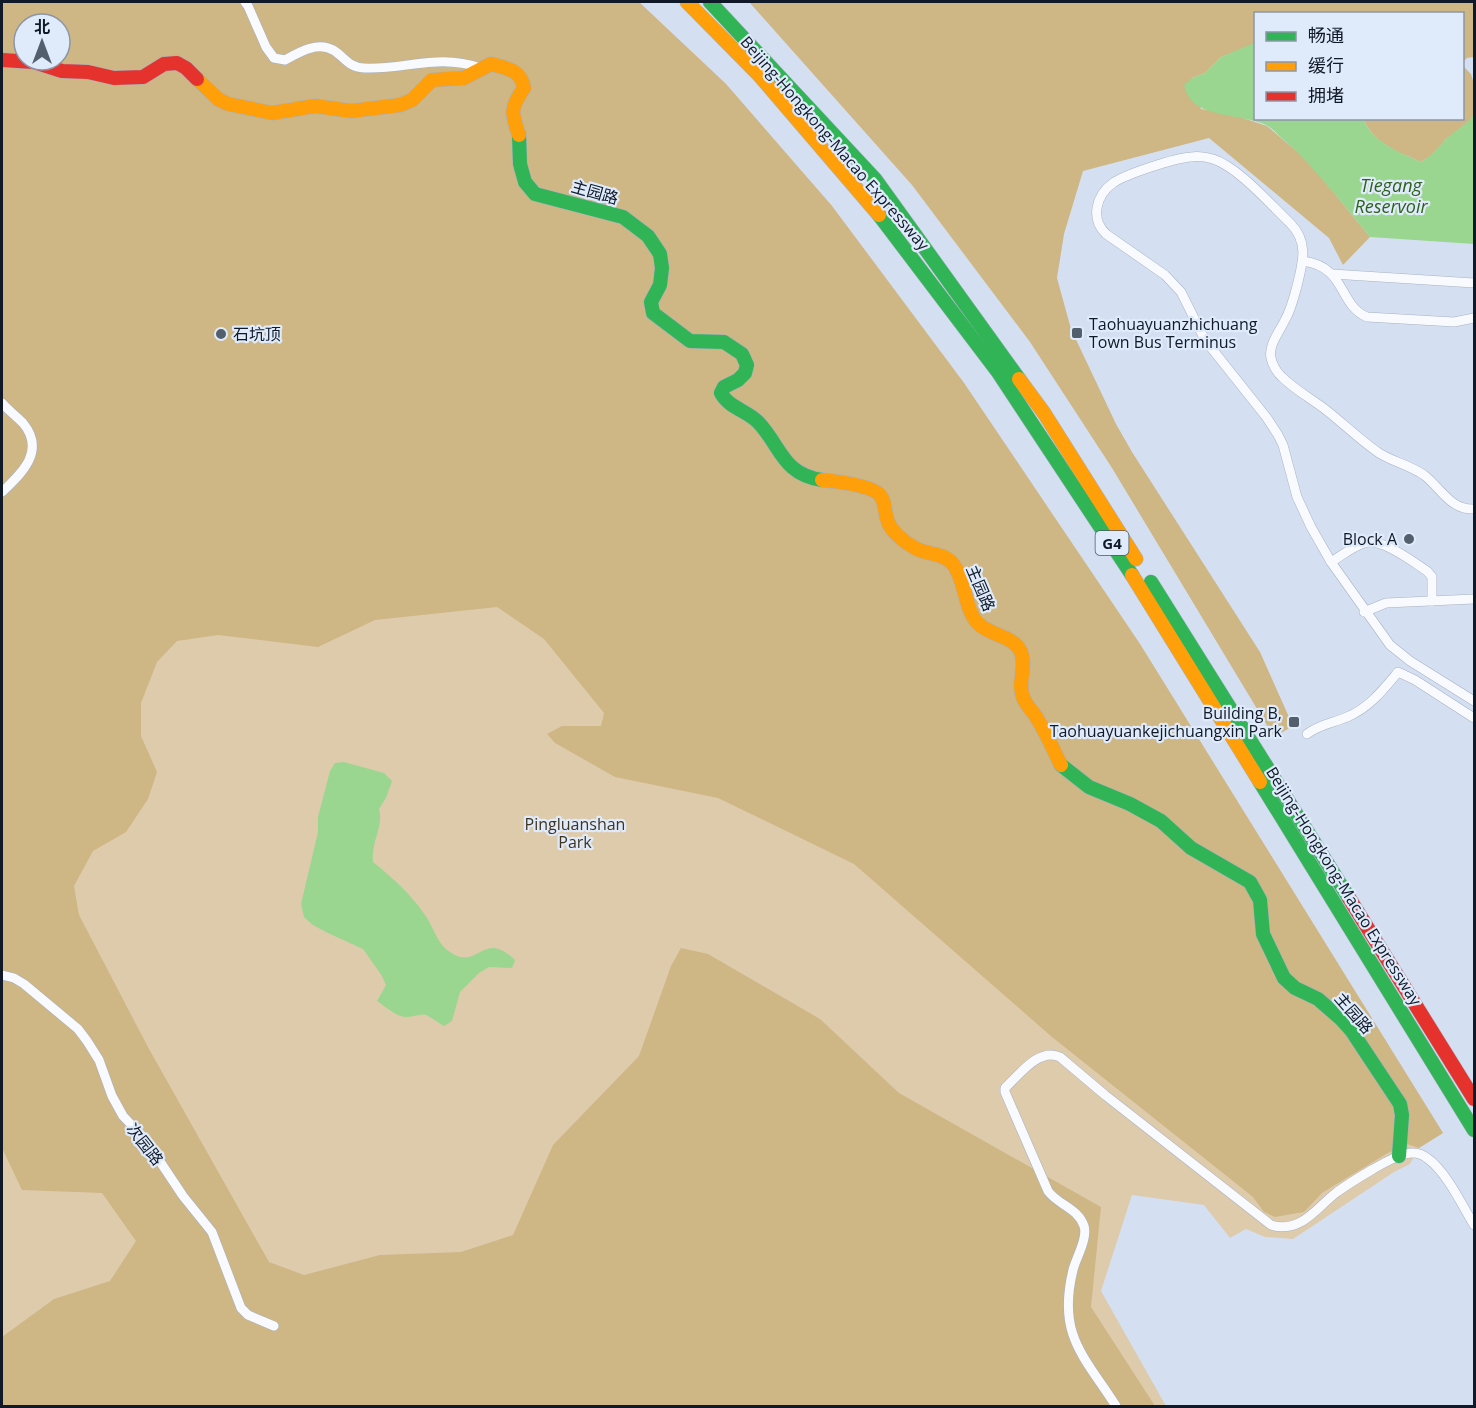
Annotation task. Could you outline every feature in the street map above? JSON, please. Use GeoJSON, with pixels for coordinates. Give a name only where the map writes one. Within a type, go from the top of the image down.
{"type":"FeatureCollection","features":[{"type":"Feature","properties":{"kind":"main road","name":"Beijing-Hongkong-Macao Expressway"},"geometry":{"type":"LineString","coordinates":[[687,2],[759,75],[891,229],[998,372],[1128,568],[1474,1130]]}},
{"type":"Feature","properties":{"kind":"main road","name":"Beijing-Hongkong-Macao Expressway"},"geometry":{"type":"LineString","coordinates":[[710,2],[875,179],[1044,413],[1286,795],[1474,1099]]}},
{"type":"Feature","properties":{"kind":"main road","name":"主园路"},"geometry":{"type":"LineString","coordinates":[[2,60],[34,62],[62,70],[88,72],[114,78],[143,77],[164,64],[177,63],[186,68],[222,102],[272,113],[315,106],[351,111],[400,105],[412,100],[432,80],[464,78],[487,64],[499,65],[517,72],[524,88],[515,100],[513,115],[520,138],[522,174],[532,192],[543,197],[563,200],[587,210],[620,216],[651,238],[661,258],[661,281],[650,304],[653,313],[690,341],[724,342],[742,354],[747,369],[742,377],[724,387],[721,393],[725,401],[757,421],[786,462],[799,474],[810,478],[850,484],[876,492],[882,498],[888,524],[895,533],[922,552],[944,557],[952,563],[976,621],[983,628],[1008,639],[1020,650],[1023,660],[1021,688],[1023,698],[1038,719],[1061,765],[1089,787],[1130,804],[1166,824],[1191,848],[1244,878],[1252,885],[1260,900],[1263,934],[1284,978],[1295,988],[1318,999],[1341,1019],[1351,1030],[1400,1104],[1402,1115],[1399,1156]]}},
{"type":"Feature","properties":{"kind":"street"},"geometry":{"type":"LineString","coordinates":[[245,2],[266,47],[274,58],[285,60],[316,46],[333,50],[345,62],[363,68],[444,61],[480,68]]}},
{"type":"Feature","properties":{"kind":"street"},"geometry":{"type":"LineString","coordinates":[[1474,509],[1460,507],[1451,502],[1424,475],[1377,452],[1281,377],[1270,357],[1271,349],[1286,320],[1303,261],[1303,244],[1295,228],[1234,171],[1214,160],[1199,157],[1184,158],[1120,179],[1107,188],[1098,202],[1096,216],[1101,228],[1106,234],[1165,275],[1176,286],[1185,299],[1204,340],[1267,418],[1283,445],[1297,497],[1311,527],[1364,612],[1395,651],[1474,701]]}},
{"type":"Feature","properties":{"kind":"street"},"geometry":{"type":"LineString","coordinates":[[1303,261],[1317,264],[1332,274],[1355,309],[1367,317],[1454,322],[1474,318]]}},
{"type":"Feature","properties":{"kind":"street"},"geometry":{"type":"LineString","coordinates":[[1332,274],[1474,283]]}},
{"type":"Feature","properties":{"kind":"street"},"geometry":{"type":"LineString","coordinates":[[2,403],[28,430],[33,450],[29,460],[15,479],[2,492]]}},
{"type":"Feature","properties":{"kind":"street"},"geometry":{"type":"LineString","coordinates":[[1331,562],[1364,542],[1389,547],[1427,571],[1432,577],[1432,601]]}},
{"type":"Feature","properties":{"kind":"street"},"geometry":{"type":"LineString","coordinates":[[1364,612],[1386,603],[1474,599]]}},
{"type":"Feature","properties":{"kind":"street"},"geometry":{"type":"LineString","coordinates":[[1307,734],[1321,725],[1341,720],[1362,710],[1380,694],[1398,672],[1415,680],[1474,718]]}},
{"type":"Feature","properties":{"kind":"street","name":"次园路"},"geometry":{"type":"LineString","coordinates":[[2,975],[24,984],[83,1034],[99,1060],[112,1096],[123,1116],[150,1145],[164,1168],[212,1232],[241,1308],[248,1315],[274,1326]]}},
{"type":"Feature","properties":{"kind":"street"},"geometry":{"type":"LineString","coordinates":[[1116,1407],[1075,1344],[1069,1322],[1070,1283],[1083,1238],[1084,1226],[1076,1212],[1048,1191],[1005,1092],[1005,1088],[1038,1058],[1052,1054],[1060,1057],[1105,1095],[1242,1200],[1266,1223],[1275,1226],[1289,1226],[1305,1221],[1344,1187],[1399,1156],[1410,1153],[1420,1154],[1434,1163],[1474,1225]]}},
{"type":"Feature","properties":{"kind":"green space","name":"Pingluanshan Park"},"geometry":{"type":"Polygon","coordinates":[[[2,2],[639,2],[726,84],[832,206],[964,383],[1140,644],[1443,1133],[1419,1148],[1410,1164],[1394,1172],[1293,1239],[1265,1237],[1246,1229],[1230,1238],[1204,1205],[1132,1195],[1101,1291],[1166,1406],[2,1406],[2,2]]]}},
{"type":"Feature","properties":{"kind":"shaded area","name":"Pingluanshan Park"},"geometry":{"type":"Polygon","coordinates":[[[2,2],[639,2],[726,84],[832,206],[964,383],[1140,644],[1443,1133],[1419,1148],[1407,1144],[1386,1154],[1322,1193],[1304,1212],[1275,1217],[1264,1212],[1253,1197],[1052,1037],[854,864],[718,798],[615,777],[555,743],[547,734],[562,726],[601,726],[604,713],[544,639],[497,607],[375,620],[318,647],[218,635],[177,641],[157,662],[141,703],[141,736],[157,772],[148,799],[126,832],[93,851],[74,886],[79,915],[149,1049],[269,1262],[304,1275],[380,1255],[461,1252],[513,1235],[553,1145],[639,1056],[671,966],[681,948],[708,954],[820,1019],[899,1093],[1101,1207],[1091,1307],[1155,1406],[2,1406],[2,1337],[54,1299],[110,1281],[136,1241],[102,1193],[22,1190],[2,1148],[2,2]]]}},
{"type":"Feature","properties":{"kind":"shaded area"},"geometry":{"type":"Polygon","coordinates":[[[749,2],[1474,2],[1474,57],[1464,61],[1464,12],[1254,12],[1254,44],[1221,57],[1205,73],[1192,78],[1201,109],[1231,114],[1267,126],[1308,161],[1370,237],[1343,265],[1329,238],[1209,138],[1083,171],[1064,234],[1057,278],[1071,329],[1116,424],[1132,452],[1260,652],[1293,726],[1274,737],[1112,468],[1030,342],[912,185],[749,2]]]}},
{"type":"Feature","properties":{"kind":"shaded area"},"geometry":{"type":"Polygon","coordinates":[[[1464,67],[1471,74],[1474,84],[1474,114],[1471,120],[1446,139],[1434,154],[1421,162],[1387,146],[1368,128],[1364,120],[1464,120],[1464,67]]]}},
{"type":"Feature","properties":{"kind":"water","name":"Tiegang Reservoir"},"geometry":{"type":"Polygon","coordinates":[[[1254,43],[1254,120],[1364,120],[1380,140],[1421,162],[1474,114],[1474,244],[1370,237],[1318,174],[1270,128],[1255,121],[1206,110],[1188,96],[1184,85],[1192,78],[1205,73],[1221,57],[1254,43]]]}},
{"type":"Feature","properties":{"kind":"water"},"geometry":{"type":"Polygon","coordinates":[[[344,762],[384,773],[392,781],[379,809],[380,822],[373,862],[415,902],[442,945],[460,957],[468,957],[495,948],[504,951],[515,960],[512,968],[489,967],[479,973],[460,992],[452,1021],[444,1026],[425,1015],[401,1016],[377,1001],[386,985],[363,949],[313,925],[304,917],[301,904],[318,832],[318,817],[330,771],[335,763],[344,762]]]}},
{"type":"Feature","properties":{"kind":"traffic: fast"},"geometry":{"type":"LineString","coordinates":[[710,2],[875,179],[1019,379]]}},
{"type":"Feature","properties":{"kind":"traffic: fast"},"geometry":{"type":"LineString","coordinates":[[519,135],[520,164],[525,182],[535,194],[623,217],[648,236],[660,254],[662,268],[660,285],[651,302],[653,313],[690,341],[724,342],[742,354],[747,365],[745,373],[738,380],[724,387],[721,393],[724,398],[758,422],[784,458],[798,472],[822,480]]}},
{"type":"Feature","properties":{"kind":"traffic: fast"},"geometry":{"type":"LineString","coordinates":[[879,215],[998,372],[1132,575]]}},
{"type":"Feature","properties":{"kind":"traffic: fast"},"geometry":{"type":"LineString","coordinates":[[1151,582],[1349,898]]}},
{"type":"Feature","properties":{"kind":"traffic: fast"},"geometry":{"type":"LineString","coordinates":[[1061,765],[1089,787],[1130,804],[1161,821],[1191,848],[1250,882],[1260,900],[1263,934],[1284,978],[1295,988],[1318,999],[1341,1019],[1351,1030],[1400,1104],[1402,1115],[1399,1156]]}},
{"type":"Feature","properties":{"kind":"traffic: fast"},"geometry":{"type":"LineString","coordinates":[[1260,782],[1474,1130]]}},
{"type":"Feature","properties":{"kind":"traffic: slow"},"geometry":{"type":"LineString","coordinates":[[687,2],[759,75],[879,215]]}},
{"type":"Feature","properties":{"kind":"traffic: slow"},"geometry":{"type":"LineString","coordinates":[[197,79],[218,99],[228,104],[272,113],[315,106],[351,111],[400,105],[412,100],[432,80],[464,78],[491,64],[512,71],[520,77],[522,82],[524,88],[513,111],[519,135]]}},
{"type":"Feature","properties":{"kind":"traffic: slow"},"geometry":{"type":"LineString","coordinates":[[1019,379],[1044,413],[1136,559]]}},
{"type":"Feature","properties":{"kind":"traffic: slow"},"geometry":{"type":"LineString","coordinates":[[822,480],[852,484],[868,488],[879,494],[891,528],[898,536],[915,548],[944,557],[952,563],[957,569],[975,620],[985,629],[1008,639],[1021,652],[1023,658],[1021,692],[1061,765]]}},
{"type":"Feature","properties":{"kind":"traffic: slow"},"geometry":{"type":"LineString","coordinates":[[1132,575],[1260,782]]}},
{"type":"Feature","properties":{"kind":"traffic: jam"},"geometry":{"type":"LineString","coordinates":[[2,60],[34,62],[62,71],[88,72],[114,78],[143,77],[164,64],[177,63],[197,79]]}},
{"type":"Feature","properties":{"kind":"traffic: jam"},"geometry":{"type":"LineString","coordinates":[[1349,898],[1474,1099]]}},
{"type":"Feature","properties":{"kind":"place","name":"Taohuayuanzhichuang Town Bus Terminus"},"geometry":{"type":"Point","coordinates":[1077,333]}},
{"type":"Feature","properties":{"kind":"place","name":"石坑顶"},"geometry":{"type":"Point","coordinates":[221,334]}},
{"type":"Feature","properties":{"kind":"place","name":"Block A"},"geometry":{"type":"Point","coordinates":[1409,539]}},
{"type":"Feature","properties":{"kind":"place","name":"Building B, Taohuayuankejichuangxin Park"},"geometry":{"type":"Point","coordinates":[1294,722]}}]}
